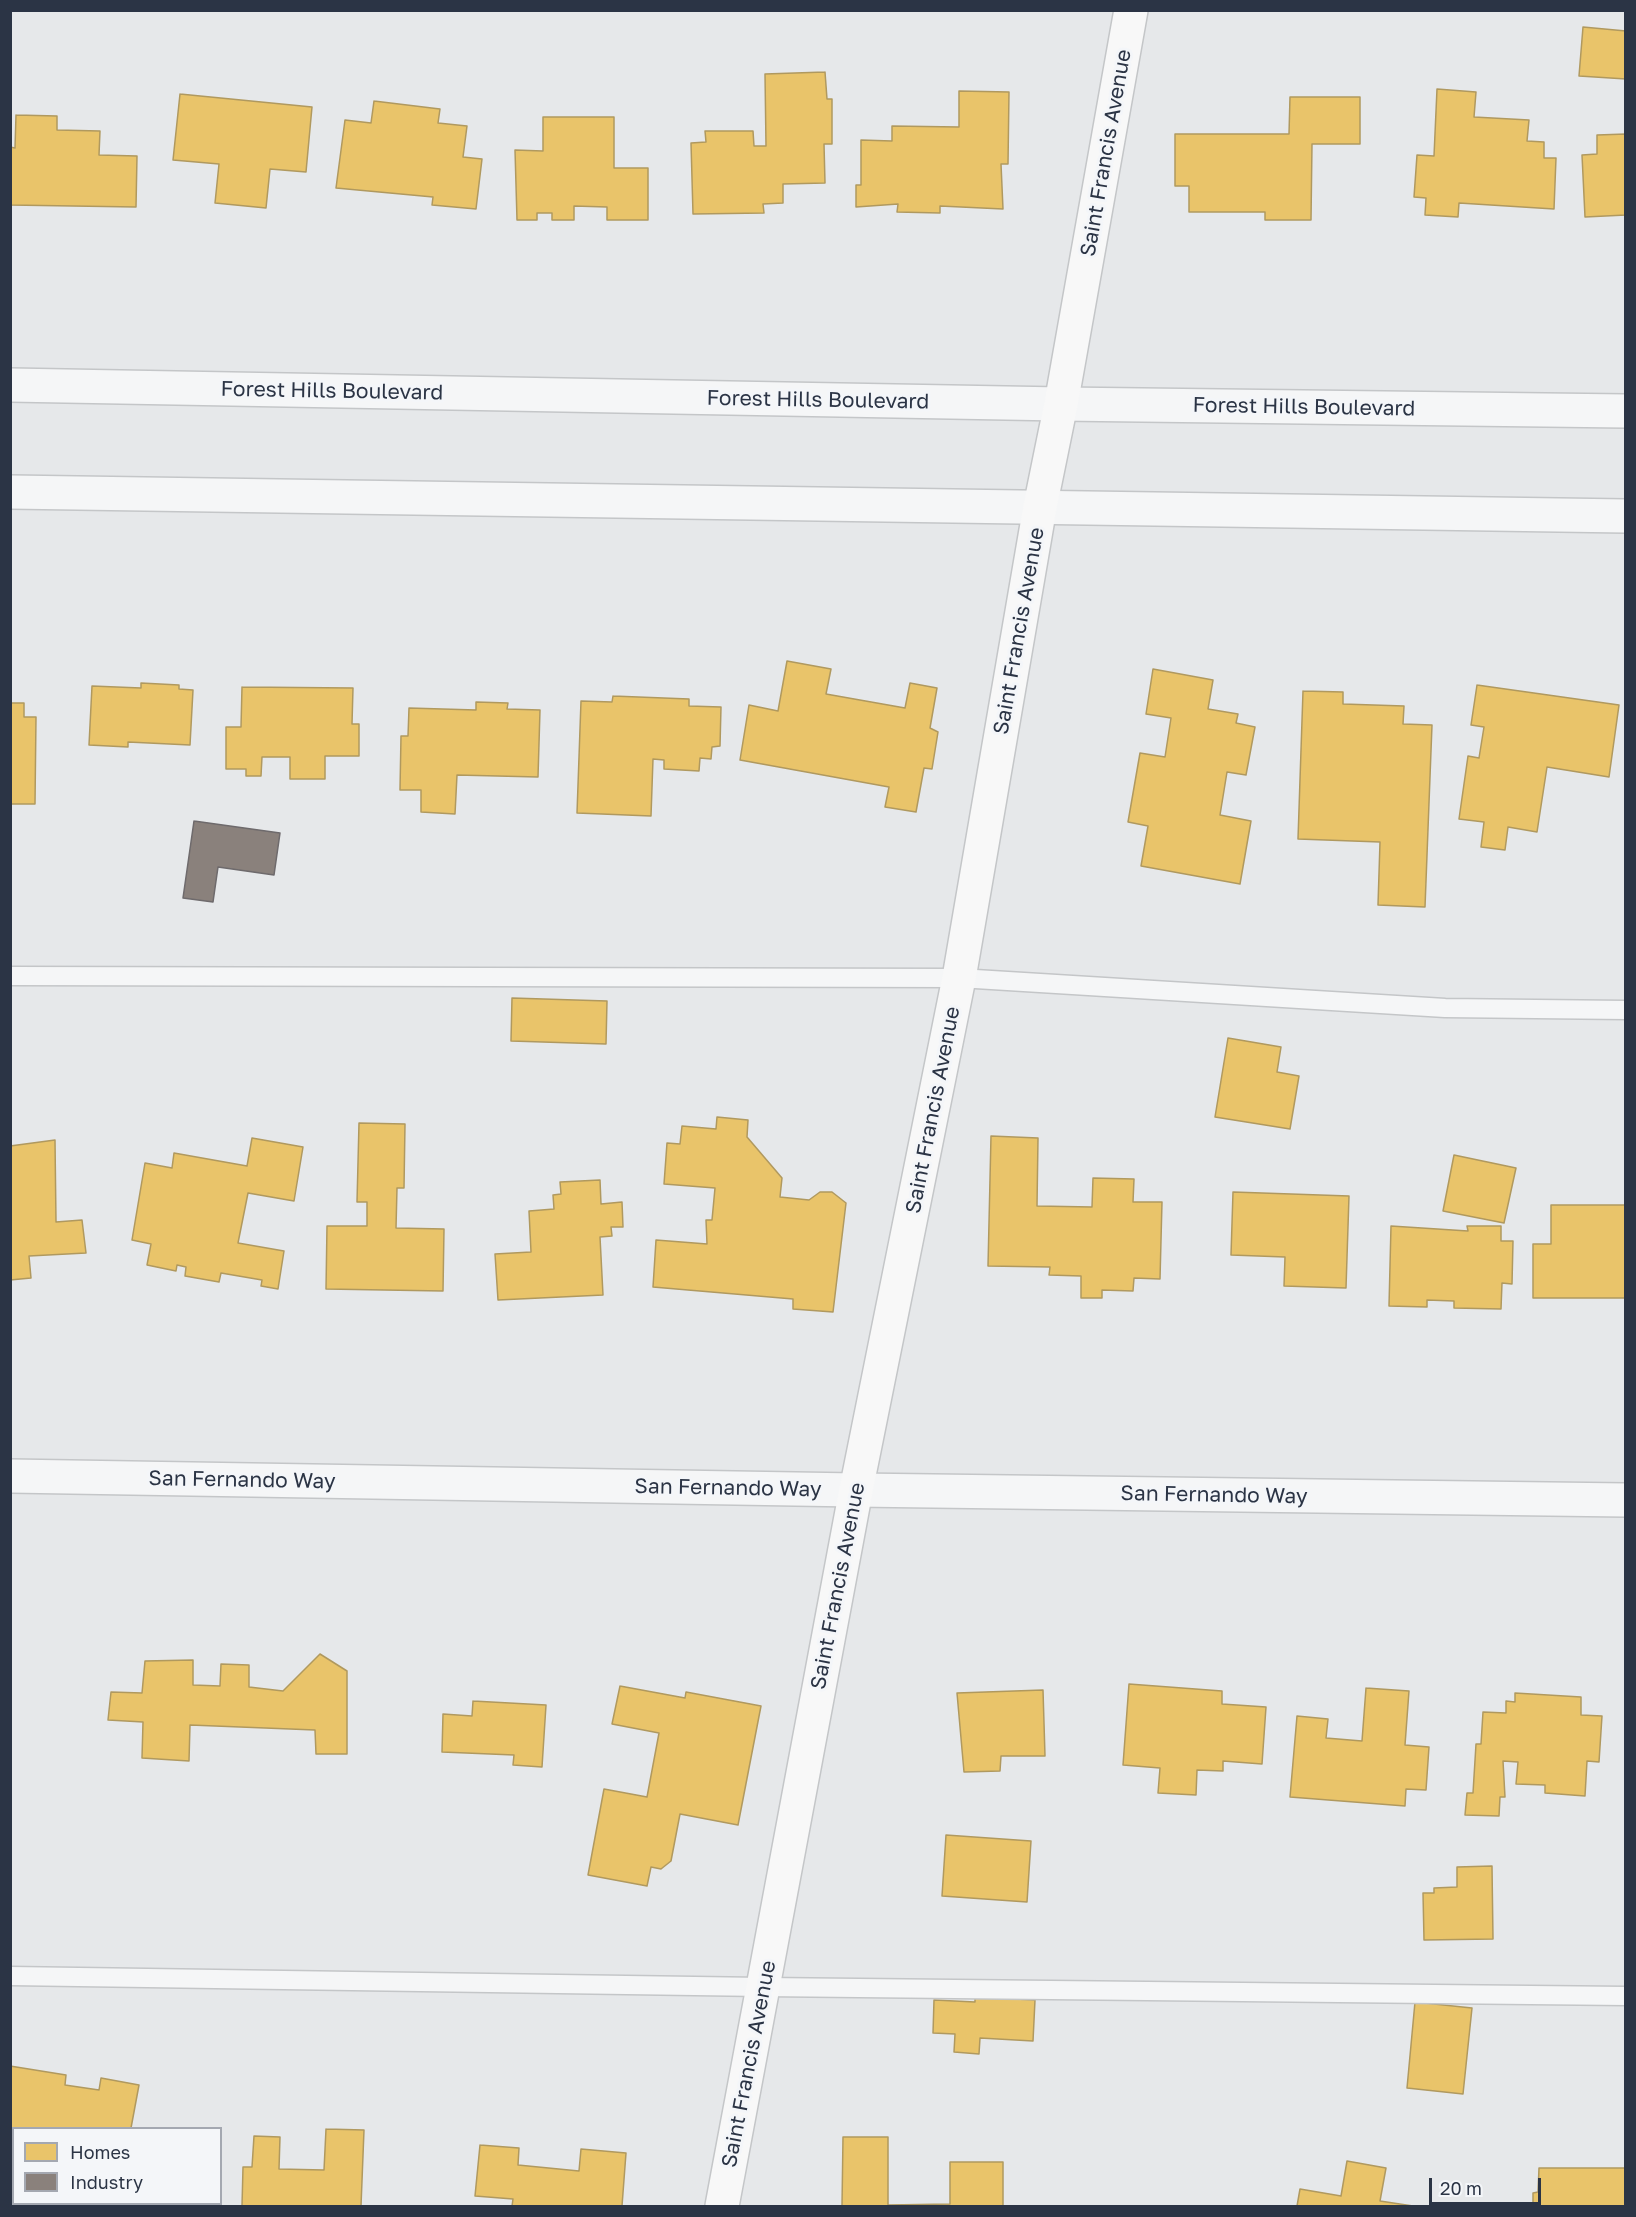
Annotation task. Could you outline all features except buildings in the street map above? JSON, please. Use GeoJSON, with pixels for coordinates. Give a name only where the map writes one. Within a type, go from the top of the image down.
{"type":"FeatureCollection","features":[{"type":"Feature","properties":{"kind":"street","name":"Saint Francis Avenue"},"geometry":{"type":"LineString","coordinates":[[722,2206],[856,1490],[959,978],[1040,507],[1061,404],[1131,10]]}},
{"type":"Feature","properties":{"kind":"street","name":"Forest Hills Boulevard"},"geometry":{"type":"LineString","coordinates":[[10,385],[1061,404],[1626,411]]}},
{"type":"Feature","properties":{"kind":"street"},"geometry":{"type":"LineString","coordinates":[[10,492],[1626,516]]}},
{"type":"Feature","properties":{"kind":"street","name":"San Fernando Way"},"geometry":{"type":"LineString","coordinates":[[10,1476],[1626,1500]]}},
{"type":"Feature","properties":{"kind":"lane"},"geometry":{"type":"LineString","coordinates":[[10,976],[959,978],[1445,1008],[1626,1010]]}},
{"type":"Feature","properties":{"kind":"lane"},"geometry":{"type":"LineString","coordinates":[[10,1976],[1626,1996]]}}]}
